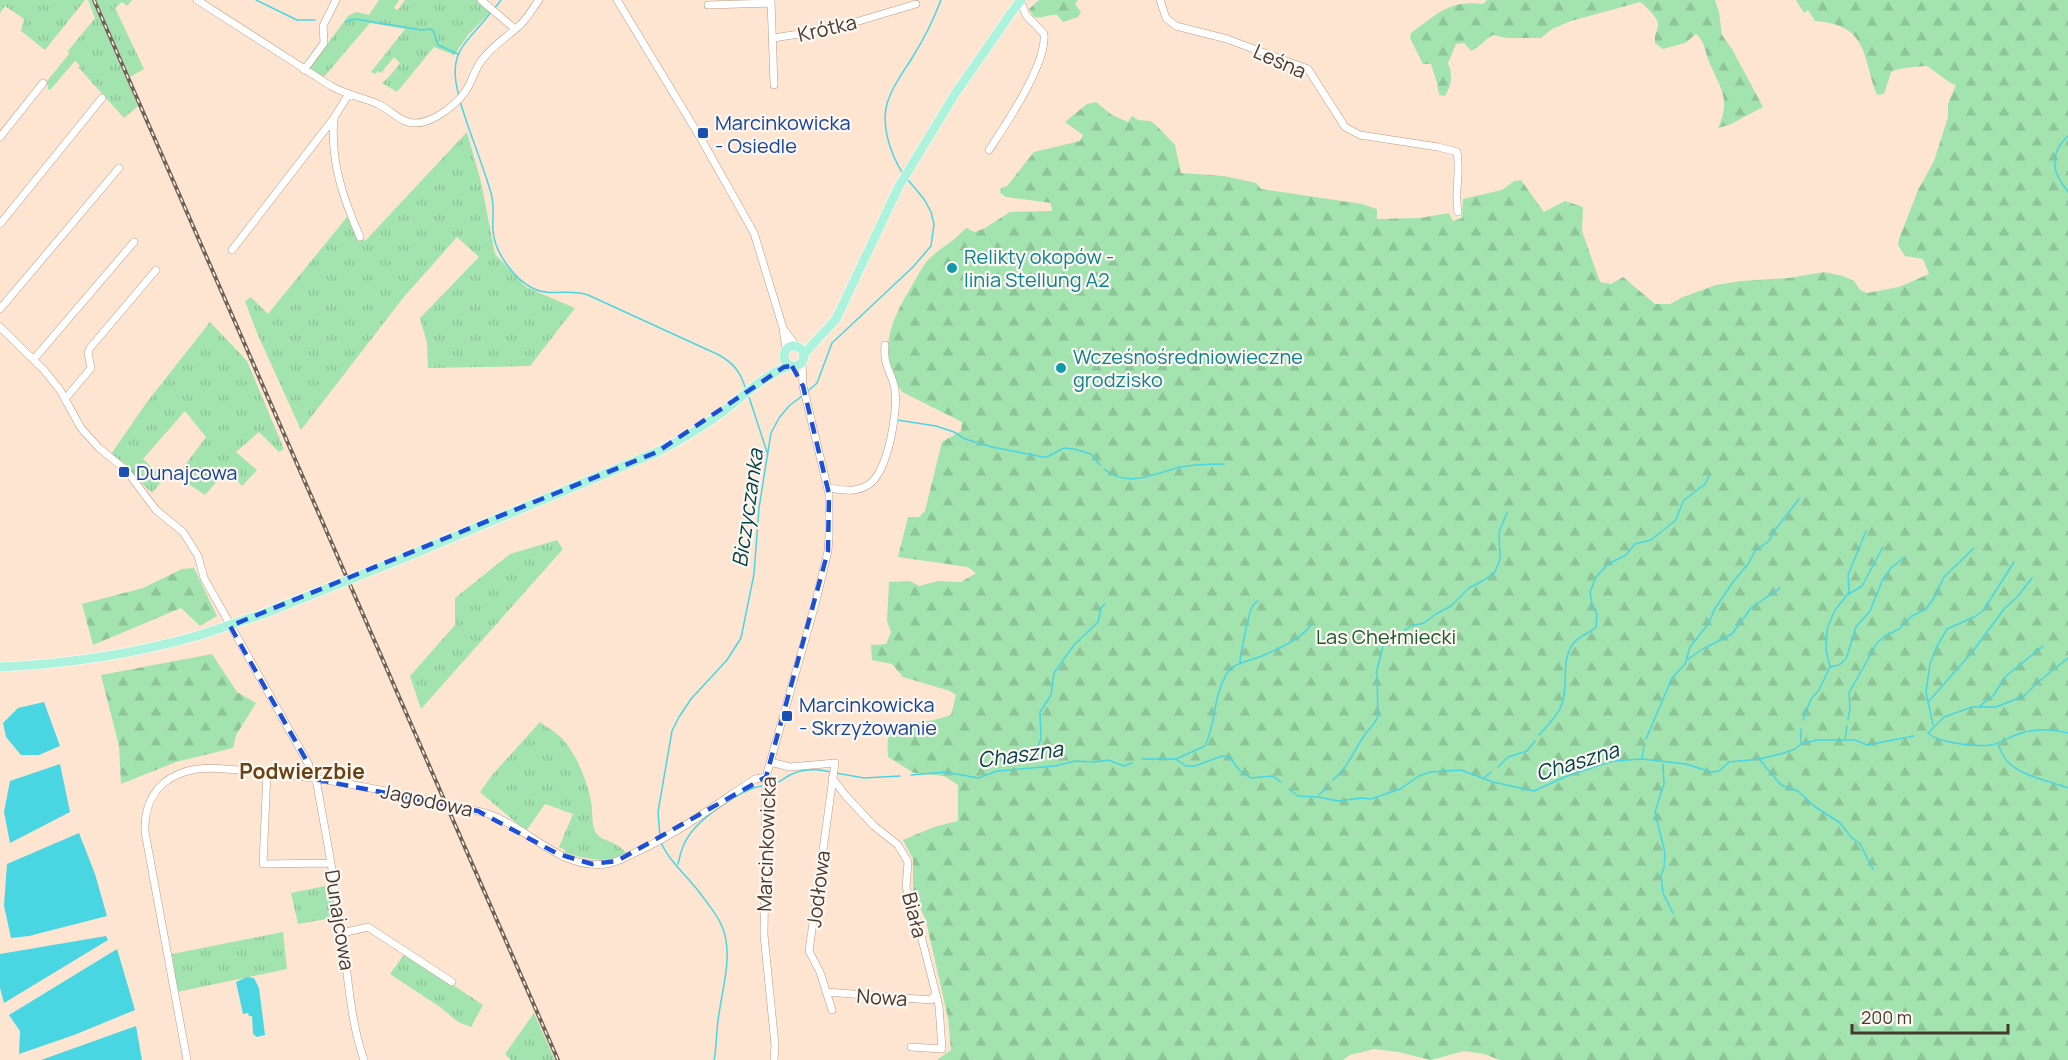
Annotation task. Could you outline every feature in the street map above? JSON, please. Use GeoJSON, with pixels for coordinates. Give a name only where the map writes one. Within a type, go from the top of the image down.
{"type":"FeatureCollection","features":[{"type":"Feature","properties":{"kind":"main road"},"geometry":{"type":"LineString","coordinates":[[0,667],[89,660],[177,642],[243,621],[406,557],[534,502],[621,468],[676,442],[736,401],[816,341],[832,324],[842,308],[882,218],[912,163],[983,51],[1020,0]]}},
{"type":"Feature","properties":{"kind":"main road"},"geometry":{"type":"LineString","coordinates":[[788,360],[789,347],[800,353]]}},
{"type":"Feature","properties":{"kind":"street"},"geometry":{"type":"LineString","coordinates":[[197,0],[304,70],[348,95],[366,99],[406,122],[413,123],[423,122],[442,112],[459,98],[483,58],[521,24],[539,0]]}},
{"type":"Feature","properties":{"kind":"street"},"geometry":{"type":"LineString","coordinates":[[304,70],[324,43],[322,26],[336,0]]}},
{"type":"Feature","properties":{"kind":"street"},"geometry":{"type":"LineString","coordinates":[[481,0],[515,29]]}},
{"type":"Feature","properties":{"kind":"street","name":"Marcinkowicka"},"geometry":{"type":"LineString","coordinates":[[617,0],[751,227],[783,328],[788,360],[803,386]]}},
{"type":"Feature","properties":{"kind":"street"},"geometry":{"type":"LineString","coordinates":[[989,150],[1023,94],[1043,50],[1044,34],[1026,15],[1020,0]]}},
{"type":"Feature","properties":{"kind":"street","name":"Leśna"},"geometry":{"type":"LineString","coordinates":[[1160,0],[1164,15],[1176,26],[1227,39],[1308,69],[1314,75],[1345,128],[1360,135],[1457,152],[1459,169],[1456,202],[1458,212]]}},
{"type":"Feature","properties":{"kind":"street","name":"Krótka"},"geometry":{"type":"LineString","coordinates":[[708,5],[771,2],[774,85]]}},
{"type":"Feature","properties":{"kind":"street","name":"Krótka"},"geometry":{"type":"LineString","coordinates":[[773,38],[832,29],[916,4]]}},
{"type":"Feature","properties":{"kind":"street"},"geometry":{"type":"LineString","coordinates":[[0,137],[44,83]]}},
{"type":"Feature","properties":{"kind":"street"},"geometry":{"type":"LineString","coordinates":[[232,250],[334,118],[348,95]]}},
{"type":"Feature","properties":{"kind":"street"},"geometry":{"type":"LineString","coordinates":[[0,224],[102,98]]}},
{"type":"Feature","properties":{"kind":"street"},"geometry":{"type":"LineString","coordinates":[[334,118],[332,138],[334,161],[345,201],[360,237]]}},
{"type":"Feature","properties":{"kind":"street"},"geometry":{"type":"LineString","coordinates":[[0,309],[119,168]]}},
{"type":"Feature","properties":{"kind":"street"},"geometry":{"type":"LineString","coordinates":[[34,359],[134,242]]}},
{"type":"Feature","properties":{"kind":"street"},"geometry":{"type":"LineString","coordinates":[[65,399],[91,368],[88,353],[90,348],[156,270]]}},
{"type":"Feature","properties":{"kind":"street","name":"Dunajcowa"},"geometry":{"type":"LineString","coordinates":[[0,327],[34,359],[65,399],[81,428],[99,448],[126,470],[156,510],[183,532],[192,546],[210,588],[309,765],[331,863],[359,1047],[364,1060]]}},
{"type":"Feature","properties":{"kind":"street","name":"Marcinkowicka"},"geometry":{"type":"LineString","coordinates":[[774,1060],[775,1045],[764,935],[766,783],[816,601],[828,551],[830,519],[828,488],[803,386],[800,353],[783,328]]}},
{"type":"Feature","properties":{"kind":"street"},"geometry":{"type":"LineString","coordinates":[[828,488],[856,491],[871,484],[886,455],[894,418],[895,396],[886,367],[885,345]]}},
{"type":"Feature","properties":{"kind":"street"},"geometry":{"type":"LineString","coordinates":[[770,762],[790,767],[834,771]]}},
{"type":"Feature","properties":{"kind":"street","name":"Jagodowa"},"geometry":{"type":"LineString","coordinates":[[187,1060],[145,832],[145,817],[154,793],[161,784],[178,774],[212,767],[313,778],[392,792],[478,811],[507,822],[558,854],[592,864],[618,861],[668,836],[756,779],[766,783]]}},
{"type":"Feature","properties":{"kind":"street","name":"Jodłowa"},"geometry":{"type":"LineString","coordinates":[[832,1010],[820,972],[809,951],[816,914],[834,771]]}},
{"type":"Feature","properties":{"kind":"street","name":"Biała"},"geometry":{"type":"LineString","coordinates":[[834,771],[846,796],[874,826],[898,844],[908,862],[906,888],[918,924],[942,1020],[942,1049],[911,1047]]}},
{"type":"Feature","properties":{"kind":"street"},"geometry":{"type":"LineString","coordinates":[[267,772],[263,864],[331,863]]}},
{"type":"Feature","properties":{"kind":"street"},"geometry":{"type":"LineString","coordinates":[[342,933],[368,927],[452,982]]}},
{"type":"Feature","properties":{"kind":"street","name":"Nowa"},"geometry":{"type":"LineString","coordinates":[[826,992],[931,1000],[935,995]]}},
{"type":"Feature","properties":{"kind":"highlighted area"},"geometry":{"type":"Polygon","coordinates":[[[792,366],[803,386],[829,494],[828,551],[766,777],[617,861],[592,864],[558,854],[478,811],[309,778],[309,765],[230,626],[657,452],[784,367],[792,366]]]}},
{"type":"Feature","properties":{"kind":"green space"},"geometry":{"type":"Polygon","coordinates":[[[0,0],[85,0],[45,50],[21,31],[24,19],[5,6],[0,13],[0,0]]]}},
{"type":"Feature","properties":{"kind":"green space"},"geometry":{"type":"Polygon","coordinates":[[[88,0],[93,0],[138,106],[124,118],[75,61],[50,90],[48,85],[43,86],[95,18],[88,0]]]}},
{"type":"Feature","properties":{"kind":"green space"},"geometry":{"type":"Polygon","coordinates":[[[96,0],[132,0],[127,6],[122,2],[115,8],[144,69],[130,77],[96,0]]]}},
{"type":"Feature","properties":{"kind":"green space"},"geometry":{"type":"Polygon","coordinates":[[[379,0],[399,0],[394,8],[398,10],[405,0],[479,0],[491,11],[468,35],[454,55],[434,47],[397,92],[382,83],[400,63],[394,57],[381,73],[371,72],[405,29],[370,23],[323,78],[311,72],[310,67],[349,15],[357,12],[369,15],[379,0]]]}},
{"type":"Feature","properties":{"kind":"green space"},"geometry":{"type":"Polygon","coordinates":[[[1039,0],[1078,0],[1075,4],[1081,12],[1078,17],[1063,22],[1057,15],[1034,17],[1029,9],[1039,0]]]}},
{"type":"Feature","properties":{"kind":"green space"},"geometry":{"type":"Polygon","coordinates":[[[1487,0],[1715,0],[1722,35],[1763,107],[1729,125],[1718,128],[1724,110],[1723,95],[1701,40],[1696,34],[1685,43],[1663,49],[1655,43],[1658,22],[1640,2],[1571,21],[1552,29],[1541,38],[1507,38],[1493,35],[1471,51],[1464,43],[1456,44],[1448,63],[1451,72],[1449,88],[1445,96],[1439,95],[1431,64],[1423,64],[1410,38],[1411,33],[1443,10],[1460,4],[1483,4],[1487,0]]]}},
{"type":"Feature","properties":{"kind":"green space","name":"Las Chełmiecki"},"geometry":{"type":"Polygon","coordinates":[[[1796,0],[2068,0],[2068,1060],[1500,1060],[1484,1054],[1464,1051],[1431,1060],[1374,1049],[1350,1055],[1343,1060],[937,1060],[951,1050],[948,1018],[926,921],[913,891],[913,859],[903,840],[934,827],[958,821],[958,785],[944,776],[914,773],[888,757],[888,745],[892,730],[902,724],[931,721],[951,715],[956,695],[950,691],[903,677],[892,664],[872,660],[871,645],[886,644],[891,632],[887,621],[889,582],[910,581],[919,586],[938,581],[961,582],[976,573],[968,567],[898,557],[908,517],[919,517],[925,511],[942,442],[961,431],[962,422],[902,392],[890,365],[889,340],[896,315],[927,261],[966,228],[975,232],[1010,212],[1052,211],[1051,203],[1006,197],[1000,193],[1001,188],[1007,186],[1034,152],[1080,141],[1083,135],[1065,122],[1087,104],[1096,102],[1112,115],[1128,122],[1132,116],[1156,125],[1175,145],[1181,173],[1224,176],[1256,183],[1261,189],[1362,204],[1377,209],[1377,219],[1420,218],[1449,213],[1453,221],[1462,218],[1463,199],[1502,190],[1514,181],[1521,180],[1544,212],[1565,201],[1583,207],[1582,231],[1600,282],[1611,284],[1623,277],[1655,304],[1670,304],[1716,285],[1824,272],[1854,281],[1860,290],[1867,293],[1899,287],[1929,274],[1923,259],[1905,256],[1898,245],[1918,190],[1934,161],[1948,117],[1948,104],[1956,85],[1927,66],[1900,69],[1891,72],[1884,94],[1877,95],[1861,45],[1854,36],[1833,24],[1815,21],[1808,10],[1804,13],[1796,0]]]}},
{"type":"Feature","properties":{"kind":"green space"},"geometry":{"type":"Polygon","coordinates":[[[467,132],[481,182],[495,254],[526,287],[575,308],[530,366],[428,368],[427,343],[420,318],[479,257],[457,237],[403,298],[301,430],[245,301],[251,297],[268,314],[347,217],[365,241],[467,132]]]}},
{"type":"Feature","properties":{"kind":"green space"},"geometry":{"type":"Polygon","coordinates":[[[210,322],[247,361],[284,449],[279,452],[259,432],[236,452],[257,470],[242,486],[227,470],[205,495],[177,476],[206,437],[185,411],[143,459],[164,478],[152,493],[111,454],[147,402],[210,322]]]}},
{"type":"Feature","properties":{"kind":"green space"},"geometry":{"type":"Polygon","coordinates":[[[557,540],[563,549],[421,709],[410,676],[455,625],[455,598],[510,554],[557,540]]]}},
{"type":"Feature","properties":{"kind":"green space"},"geometry":{"type":"Polygon","coordinates":[[[194,568],[217,616],[200,626],[181,608],[93,645],[82,604],[143,588],[182,569],[194,568]]]}},
{"type":"Feature","properties":{"kind":"green space"},"geometry":{"type":"Polygon","coordinates":[[[212,654],[237,692],[256,703],[236,735],[233,748],[176,762],[121,784],[119,746],[101,675],[212,654]]]}},
{"type":"Feature","properties":{"kind":"green space"},"geometry":{"type":"Polygon","coordinates":[[[540,722],[563,739],[578,762],[589,793],[596,833],[626,853],[604,860],[565,853],[565,850],[559,847],[573,814],[545,804],[526,831],[480,792],[493,774],[540,722]]]}},
{"type":"Feature","properties":{"kind":"green space"},"geometry":{"type":"Polygon","coordinates":[[[327,864],[330,867],[336,912],[332,918],[298,924],[291,893],[330,885],[327,864]]]}},
{"type":"Feature","properties":{"kind":"green space"},"geometry":{"type":"Polygon","coordinates":[[[283,932],[287,969],[177,992],[172,954],[283,932]]]}},
{"type":"Feature","properties":{"kind":"green space"},"geometry":{"type":"Polygon","coordinates":[[[405,953],[483,1005],[471,1027],[458,1022],[440,1007],[390,974],[405,953]]]}},
{"type":"Feature","properties":{"kind":"green space"},"geometry":{"type":"Polygon","coordinates":[[[534,1013],[555,1060],[511,1060],[505,1054],[534,1013]]]}},
{"type":"Feature","properties":{"kind":"water"},"geometry":{"type":"Polygon","coordinates":[[[44,702],[60,746],[39,755],[21,755],[6,737],[3,723],[18,708],[44,702]]]}},
{"type":"Feature","properties":{"kind":"water"},"geometry":{"type":"Polygon","coordinates":[[[60,764],[70,812],[10,843],[4,812],[10,781],[60,764]]]}},
{"type":"Feature","properties":{"kind":"water"},"geometry":{"type":"Polygon","coordinates":[[[79,833],[95,874],[107,916],[29,936],[11,938],[4,906],[7,864],[79,833]]]}},
{"type":"Feature","properties":{"kind":"water"},"geometry":{"type":"Polygon","coordinates":[[[106,936],[108,940],[4,1003],[0,988],[0,954],[106,936]]]}},
{"type":"Feature","properties":{"kind":"water"},"geometry":{"type":"Polygon","coordinates":[[[117,949],[135,1010],[19,1054],[20,1031],[9,1015],[117,949]]]}},
{"type":"Feature","properties":{"kind":"water"},"geometry":{"type":"Polygon","coordinates":[[[247,977],[254,978],[259,988],[265,1035],[257,1037],[253,1034],[252,1016],[248,1013],[243,1014],[236,982],[247,977]]]}},
{"type":"Feature","properties":{"kind":"water"},"geometry":{"type":"Polygon","coordinates":[[[136,1026],[142,1060],[41,1060],[136,1026]]]}},
{"type":"Feature","properties":{"kind":"waterway"},"geometry":{"type":"LineString","coordinates":[[256,0],[297,20],[315,20]]}},
{"type":"Feature","properties":{"kind":"waterway"},"geometry":{"type":"LineString","coordinates":[[494,9],[501,0]]}},
{"type":"Feature","properties":{"kind":"waterway","name":"Biczyczanka"},"geometry":{"type":"LineString","coordinates":[[903,174],[887,137],[886,107],[941,0]]}},
{"type":"Feature","properties":{"kind":"waterway"},"geometry":{"type":"LineString","coordinates":[[459,96],[455,68],[457,58],[461,49],[491,12]]}},
{"type":"Feature","properties":{"kind":"waterway"},"geometry":{"type":"LineString","coordinates":[[347,21],[355,19],[422,30],[431,29],[438,45],[458,54]]}},
{"type":"Feature","properties":{"kind":"waterway"},"geometry":{"type":"LineString","coordinates":[[460,101],[491,193],[494,238],[501,256],[519,279],[540,291],[574,292],[588,295],[719,355],[735,368],[745,387]]}},
{"type":"Feature","properties":{"kind":"waterway"},"geometry":{"type":"LineString","coordinates":[[2068,136],[2057,150],[2054,164],[2058,178],[2068,192]]}},
{"type":"Feature","properties":{"kind":"waterway","name":"Biczyczanka"},"geometry":{"type":"LineString","coordinates":[[808,391],[817,383],[832,343],[913,267],[931,246],[934,224],[931,212],[924,199],[908,180]]}},
{"type":"Feature","properties":{"kind":"waterway","name":"Biczyczanka"},"geometry":{"type":"LineString","coordinates":[[660,837],[658,812],[672,731],[691,699],[727,660],[741,638],[754,574],[759,508],[771,433],[789,406],[802,396]]}},
{"type":"Feature","properties":{"kind":"waterway"},"geometry":{"type":"LineString","coordinates":[[749,397],[767,452]]}},
{"type":"Feature","properties":{"kind":"waterway"},"geometry":{"type":"LineString","coordinates":[[897,420],[936,426],[954,432],[965,439],[992,447],[1043,457],[1064,448],[1074,449],[1091,454],[1100,465]]}},
{"type":"Feature","properties":{"kind":"waterway"},"geometry":{"type":"LineString","coordinates":[[1104,469],[1113,475],[1132,479],[1186,466],[1224,464]]}},
{"type":"Feature","properties":{"kind":"waterway"},"geometry":{"type":"LineString","coordinates":[[1539,735],[1555,717],[1562,704],[1569,651],[1578,639],[1596,627],[1597,614],[1590,592],[1596,577],[1608,564],[1626,555],[1635,544],[1651,540],[1676,520],[1683,501],[1705,484],[1709,476]]}},
{"type":"Feature","properties":{"kind":"waterway"},"geometry":{"type":"LineString","coordinates":[[1646,739],[1672,678],[1685,664],[1690,647],[1709,623],[1714,610],[1755,551],[1769,541],[1799,499]]}},
{"type":"Feature","properties":{"kind":"waterway"},"geometry":{"type":"LineString","coordinates":[[1389,641],[1411,626],[1424,623],[1451,606],[1469,588],[1495,572],[1500,559],[1499,532],[1507,513]]}},
{"type":"Feature","properties":{"kind":"waterway"},"geometry":{"type":"LineString","coordinates":[[1803,720],[1811,699],[1819,690],[1830,667],[1826,650],[1827,629],[1835,610],[1849,591],[1848,575],[1866,531]]}},
{"type":"Feature","properties":{"kind":"waterway"},"geometry":{"type":"LineString","coordinates":[[1847,595],[1862,586],[1883,547]]}},
{"type":"Feature","properties":{"kind":"waterway"},"geometry":{"type":"LineString","coordinates":[[1848,719],[1849,693],[1877,643],[1899,629],[1912,616],[1926,609],[1944,577],[1974,548]]}},
{"type":"Feature","properties":{"kind":"waterway"},"geometry":{"type":"LineString","coordinates":[[1830,667],[1839,665],[1846,659],[1856,627],[1870,611],[1883,579],[1891,568],[1905,557]]}},
{"type":"Feature","properties":{"kind":"waterway"},"geometry":{"type":"LineString","coordinates":[[1933,725],[1926,692],[1930,664],[1936,648],[1947,629],[1983,611],[2014,562]]}},
{"type":"Feature","properties":{"kind":"waterway"},"geometry":{"type":"LineString","coordinates":[[1929,701],[2032,578]]}},
{"type":"Feature","properties":{"kind":"waterway"},"geometry":{"type":"LineString","coordinates":[[1688,659],[1732,634],[1751,608],[1780,588]]}},
{"type":"Feature","properties":{"kind":"waterway"},"geometry":{"type":"LineString","coordinates":[[1240,664],[1251,611],[1253,605],[1258,601]]}},
{"type":"Feature","properties":{"kind":"waterway"},"geometry":{"type":"LineString","coordinates":[[1033,757],[1041,739],[1040,712],[1051,695],[1054,673],[1074,645],[1098,622],[1101,608],[1105,604]]}},
{"type":"Feature","properties":{"kind":"waterway"},"geometry":{"type":"LineString","coordinates":[[1176,759],[1205,746],[1222,683],[1233,667],[1289,643],[1302,635],[1312,624]]}},
{"type":"Feature","properties":{"kind":"waterway"},"geometry":{"type":"LineString","coordinates":[[1333,780],[1347,764],[1378,716],[1377,670],[1383,646]]}},
{"type":"Feature","properties":{"kind":"waterway"},"geometry":{"type":"LineString","coordinates":[[1980,706],[1993,696],[2005,677],[2043,646]]}},
{"type":"Feature","properties":{"kind":"waterway"},"geometry":{"type":"LineString","coordinates":[[2068,658],[2024,696],[1996,707],[1972,707],[1944,717],[1928,733],[1949,742],[1968,745],[1997,744],[2013,736],[2040,730],[2068,733]]}},
{"type":"Feature","properties":{"kind":"waterway"},"geometry":{"type":"LineString","coordinates":[[1845,740],[1847,726]]}},
{"type":"Feature","properties":{"kind":"waterway"},"geometry":{"type":"LineString","coordinates":[[1801,729],[1801,743]]}},
{"type":"Feature","properties":{"kind":"waterway","name":"Chaszna"},"geometry":{"type":"LineString","coordinates":[[1289,789],[1298,796],[1338,801],[1371,799],[1400,789],[1419,776],[1430,772],[1461,770],[1493,782],[1534,791],[1567,776],[1613,761],[1642,759],[1686,764],[1711,772],[1719,771],[1729,762],[1759,759],[1784,753],[1801,744],[1817,740],[1855,740],[1867,745],[1914,736]]}},
{"type":"Feature","properties":{"kind":"waterway"},"geometry":{"type":"LineString","coordinates":[[1498,767],[1508,757],[1527,751],[1535,741]]}},
{"type":"Feature","properties":{"kind":"waterway"},"geometry":{"type":"LineString","coordinates":[[1998,745],[2006,759],[2019,771],[2068,788]]}},
{"type":"Feature","properties":{"kind":"waterway"},"geometry":{"type":"LineString","coordinates":[[1642,759],[1644,746]]}},
{"type":"Feature","properties":{"kind":"waterway","name":"Chaszna"},"geometry":{"type":"LineString","coordinates":[[1142,759],[1176,759],[1186,766],[1195,766],[1222,756],[1229,756],[1239,770],[1251,778],[1273,776],[1281,782]]}},
{"type":"Feature","properties":{"kind":"waterway"},"geometry":{"type":"LineString","coordinates":[[1759,759],[1781,785],[1798,791],[1814,806],[1840,823],[1860,844],[1873,869]]}},
{"type":"Feature","properties":{"kind":"waterway","name":"Chaszna"},"geometry":{"type":"LineString","coordinates":[[911,775],[946,772],[978,778],[997,771],[1055,766],[1075,761],[1108,760],[1124,766],[1132,763]]}},
{"type":"Feature","properties":{"kind":"waterway"},"geometry":{"type":"LineString","coordinates":[[1663,764],[1664,784],[1655,812],[1665,853],[1661,875],[1663,893],[1673,913]]}},
{"type":"Feature","properties":{"kind":"waterway","name":"Chaszna"},"geometry":{"type":"LineString","coordinates":[[767,786],[800,772],[815,770],[831,772]]}},
{"type":"Feature","properties":{"kind":"waterway","name":"Chaszna"},"geometry":{"type":"LineString","coordinates":[[1483,779],[1491,772]]}},
{"type":"Feature","properties":{"kind":"waterway","name":"Chaszna"},"geometry":{"type":"LineString","coordinates":[[836,773],[864,778],[900,776]]}},
{"type":"Feature","properties":{"kind":"waterway","name":"Chaszna"},"geometry":{"type":"LineString","coordinates":[[678,864],[686,840],[701,822],[732,799],[762,786]]}},
{"type":"Feature","properties":{"kind":"waterway"},"geometry":{"type":"LineString","coordinates":[[1319,795],[1327,787]]}},
{"type":"Feature","properties":{"kind":"waterway","name":"Biczyczanka"},"geometry":{"type":"LineString","coordinates":[[661,842],[673,862],[714,912],[725,935],[726,969],[714,1060]]}},
{"type":"Feature","properties":{"kind":"railway"},"geometry":{"type":"LineString","coordinates":[[94,0],[558,1060]]}},
{"type":"Feature","properties":{"kind":"place","name":"Marcinkowicka - Osiedle"},"geometry":{"type":"Point","coordinates":[703,133]}},
{"type":"Feature","properties":{"kind":"place","name":"Relikty okopów - linia Stellung A2"},"geometry":{"type":"Point","coordinates":[952,268]}},
{"type":"Feature","properties":{"kind":"place","name":"Wcześnośredniowieczne grodzisko"},"geometry":{"type":"Point","coordinates":[1061,368]}},
{"type":"Feature","properties":{"kind":"place","name":"Dunajcowa"},"geometry":{"type":"Point","coordinates":[124,472]}},
{"type":"Feature","properties":{"kind":"place","name":"Marcinkowicka - Skrzyżowanie"},"geometry":{"type":"Point","coordinates":[787,716]}},
{"type":"Feature","properties":{"kind":"district","name":"Podwierzbie"},"geometry":{"type":"Point","coordinates":[302,771]}}]}
